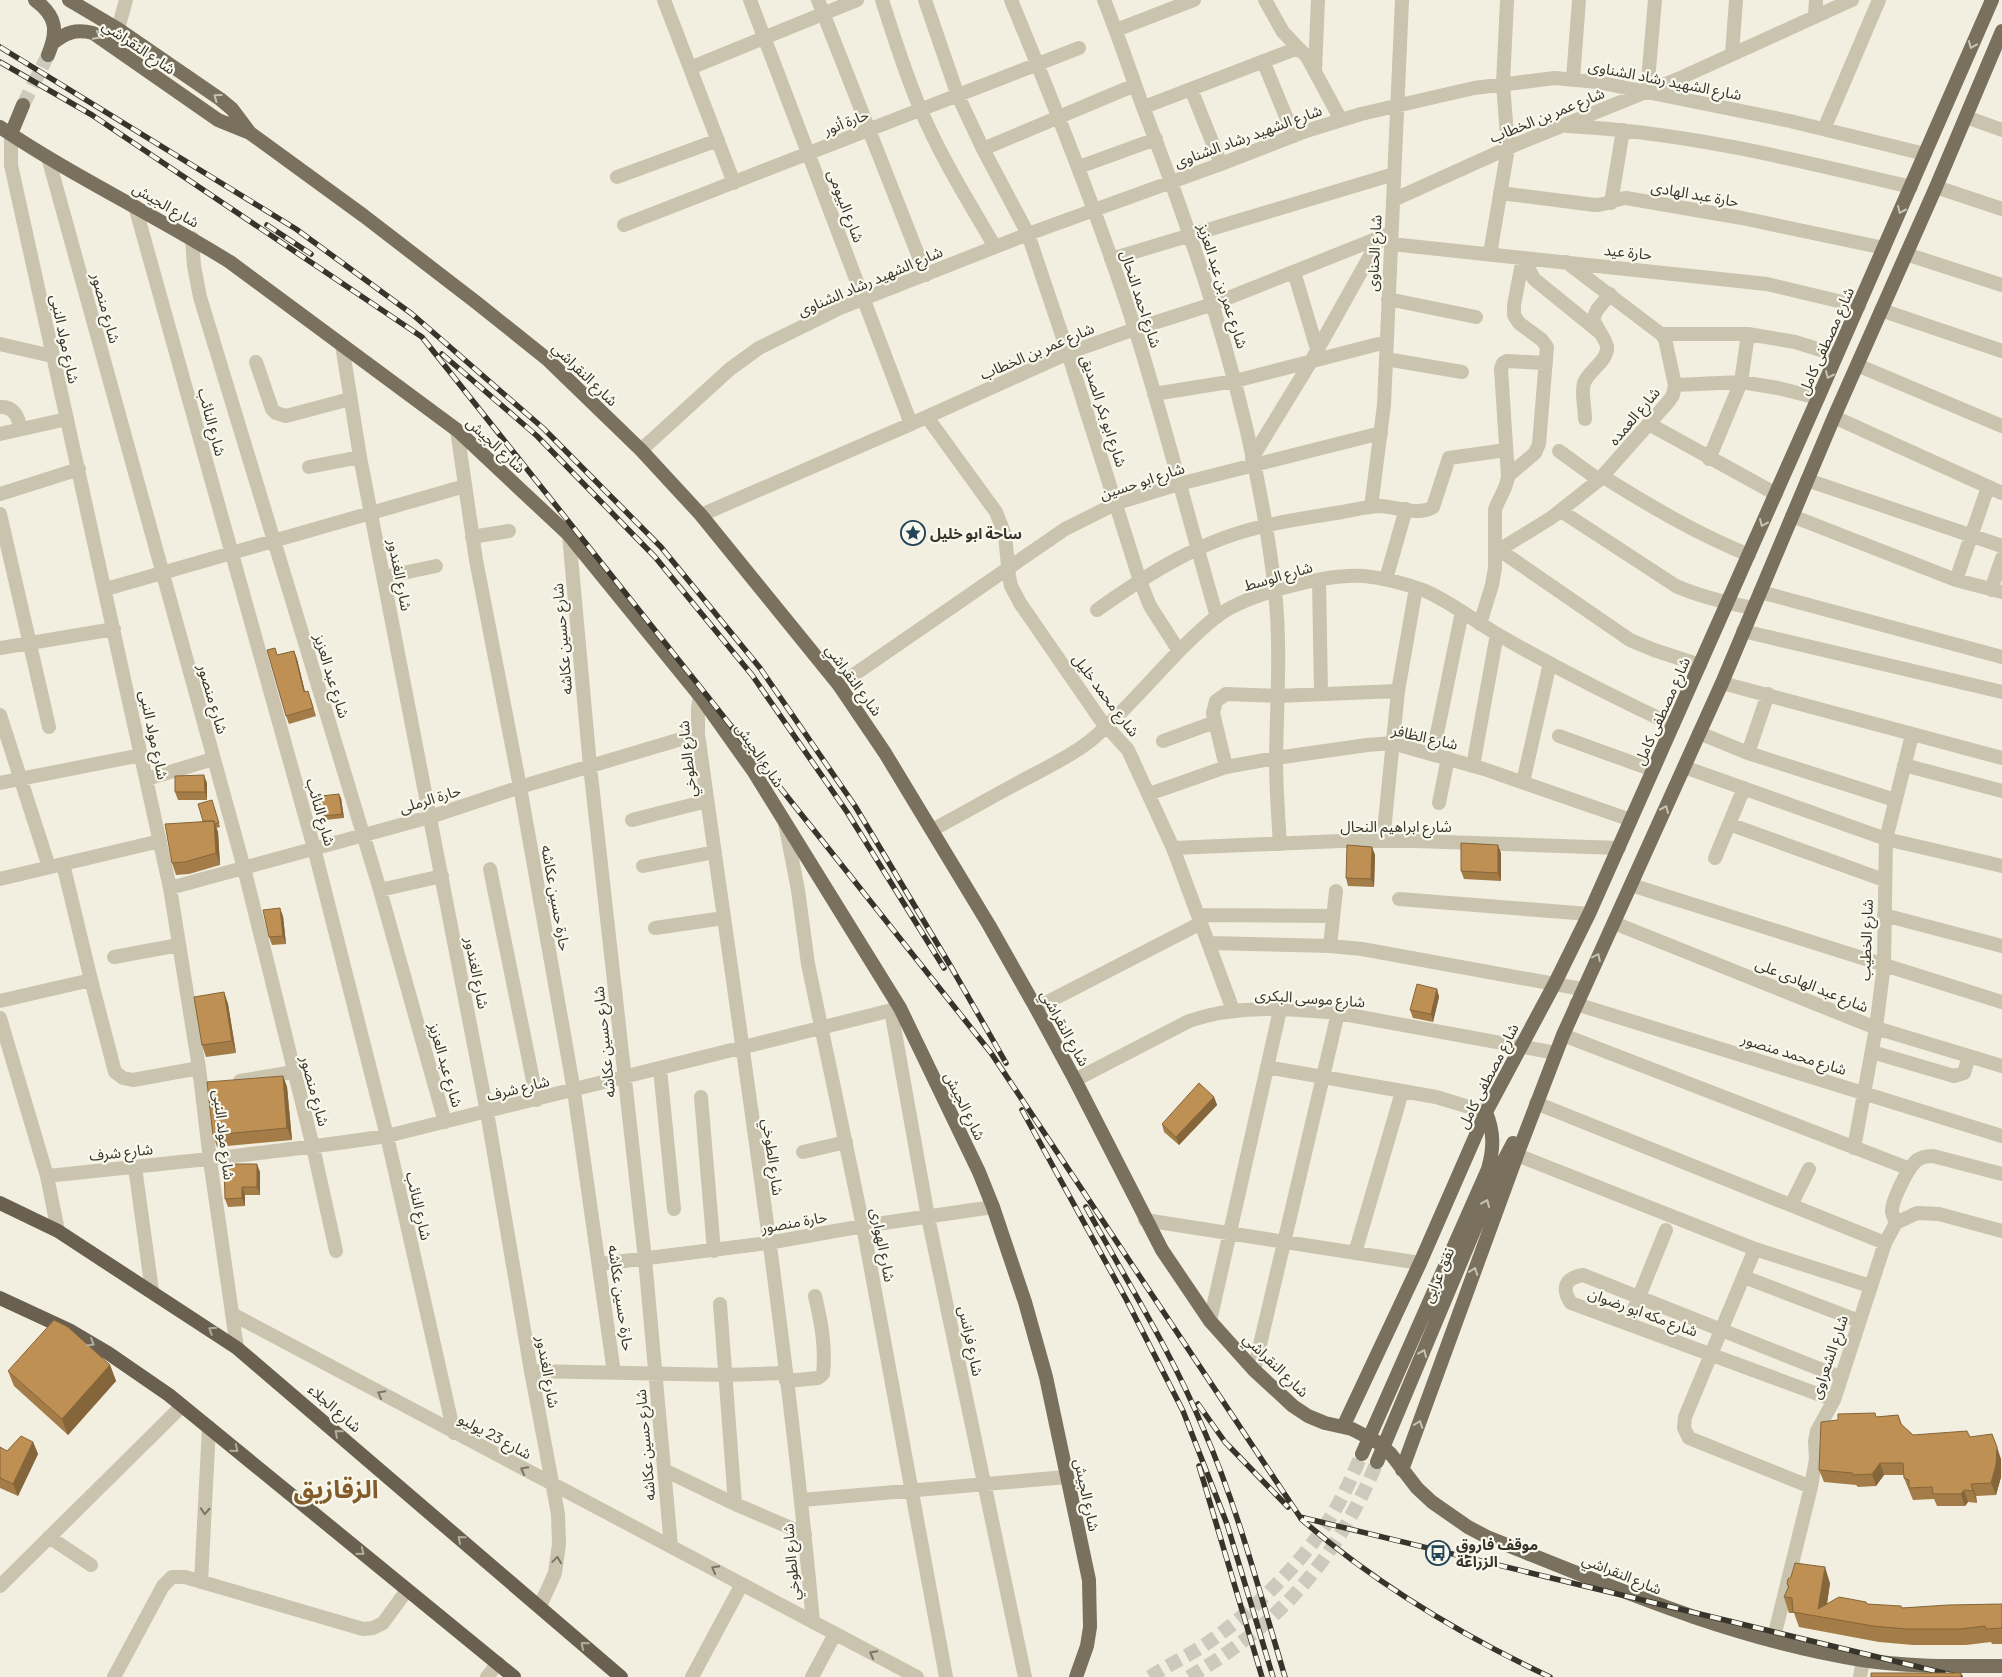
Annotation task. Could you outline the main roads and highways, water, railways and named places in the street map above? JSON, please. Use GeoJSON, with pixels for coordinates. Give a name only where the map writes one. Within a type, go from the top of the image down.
{"type":"FeatureCollection","features":[{"type":"Feature","properties":{"kind":"highway","name":"شارع الجلاء"},"geometry":{"type":"LineString","coordinates":[[0,1203],[58,1231],[237,1348],[621,1677]]}},
{"type":"Feature","properties":{"kind":"highway"},"geometry":{"type":"LineString","coordinates":[[0,1298],[61,1326],[101,1348],[182,1406],[514,1677]]}},
{"type":"Feature","properties":{"kind":"main road","name":"شارع النقراشي"},"geometry":{"type":"LineString","coordinates":[[35,0],[44,6],[54,23],[50,49],[61,36],[71,31],[82,30],[93,33],[218,120],[250,133],[364,216],[547,359],[641,450],[701,515],[839,685],[885,753],[1036,1008],[1162,1250],[1210,1321],[1254,1370],[1293,1406],[1308,1416],[1325,1423],[1343,1427],[1369,1437],[1384,1448],[1416,1488],[1432,1502],[1468,1527],[1487,1537],[1645,1601],[1730,1630],[1817,1652],[1908,1665],[2002,1666]]}},
{"type":"Feature","properties":{"kind":"main road","name":"شارع النقراشي"},"geometry":{"type":"LineString","coordinates":[[69,0],[118,29],[220,99],[232,109],[250,133]]}},
{"type":"Feature","properties":{"kind":"main road","name":"شارع مصطفى كامل"},"geometry":{"type":"LineString","coordinates":[[1343,1427],[1420,1263],[1486,1112],[1555,983],[1632,820],[1992,0]]}},
{"type":"Feature","properties":{"kind":"main road"},"geometry":{"type":"LineString","coordinates":[[1402,1470],[1516,1155],[1582,989],[1614,923],[1722,683],[1834,416],[1936,187],[2002,31]]}},
{"type":"Feature","properties":{"kind":"main road"},"geometry":{"type":"LineString","coordinates":[[5,130],[23,105]]}},
{"type":"Feature","properties":{"kind":"main road","name":"شارع الجيش"},"geometry":{"type":"LineString","coordinates":[[5,130],[48,157],[192,238],[268,289],[457,430],[569,535],[700,696],[754,772],[896,1009],[979,1172],[993,1208],[1028,1311],[1046,1377],[1089,1580],[1090,1627],[1087,1646],[1076,1677]]}},
{"type":"Feature","properties":{"kind":"main road","name":"نفق عرابى"},"geometry":{"type":"LineString","coordinates":[[1378,1462],[1502,1164],[1536,1103]]}},
{"type":"Feature","properties":{"kind":"main road","name":"نفق عرابى"},"geometry":{"type":"LineString","coordinates":[[1362,1454],[1488,1169],[1493,1152],[1493,1137],[1486,1112]]}},
{"type":"Feature","properties":{"kind":"tunnel"},"geometry":{"type":"LineString","coordinates":[[23,105],[48,55]]}},
{"type":"Feature","properties":{"kind":"tunnel"},"geometry":{"type":"LineString","coordinates":[[1150,1677],[1225,1630],[1282,1579],[1315,1540],[1329,1519],[1344,1493],[1362,1454]]}},
{"type":"Feature","properties":{"kind":"tunnel"},"geometry":{"type":"LineString","coordinates":[[1189,1677],[1251,1635],[1302,1586],[1324,1559],[1343,1529],[1361,1497],[1377,1462]]}},
{"type":"Feature","properties":{"kind":"railway"},"geometry":{"type":"LineString","coordinates":[[0,47],[296,229],[412,314],[543,428],[661,547],[760,668],[855,806],[1006,1063]]}},
{"type":"Feature","properties":{"kind":"railway"},"geometry":{"type":"LineString","coordinates":[[0,62],[92,115],[422,337],[991,1053],[1300,1517],[1960,1677]]}},
{"type":"Feature","properties":{"kind":"railway"},"geometry":{"type":"LineString","coordinates":[[267,225],[311,254]]}},
{"type":"Feature","properties":{"kind":"railway"},"geometry":{"type":"LineString","coordinates":[[442,354],[537,436],[655,557],[752,675],[847,812],[944,968]]}},
{"type":"Feature","properties":{"kind":"railway"},"geometry":{"type":"LineString","coordinates":[[1022,1110],[1126,1299],[1183,1411],[1227,1524],[1273,1677]]}},
{"type":"Feature","properties":{"kind":"railway"},"geometry":{"type":"LineString","coordinates":[[1086,1207],[1177,1371],[1216,1458],[1238,1520],[1285,1677]]}},
{"type":"Feature","properties":{"kind":"railway"},"geometry":{"type":"LineString","coordinates":[[1198,1404],[1225,1442],[1288,1507]]}},
{"type":"Feature","properties":{"kind":"railway"},"geometry":{"type":"LineString","coordinates":[[1199,1466],[1262,1677]]}},
{"type":"Feature","properties":{"kind":"railway"},"geometry":{"type":"LineString","coordinates":[[1301,1519],[1359,1565],[1420,1607],[1484,1644],[1550,1677]]}},
{"type":"Feature","properties":{"kind":"place","name":"ساحة ابو خليل"},"geometry":{"type":"Point","coordinates":[913,533]}},
{"type":"Feature","properties":{"kind":"place","name":"موقف فاروق الزراعة"},"geometry":{"type":"Point","coordinates":[1438,1553]}},
{"type":"Feature","properties":{"kind":"district","name":"الزقازيق"},"geometry":{"type":"Point","coordinates":[336,1488]}}]}
